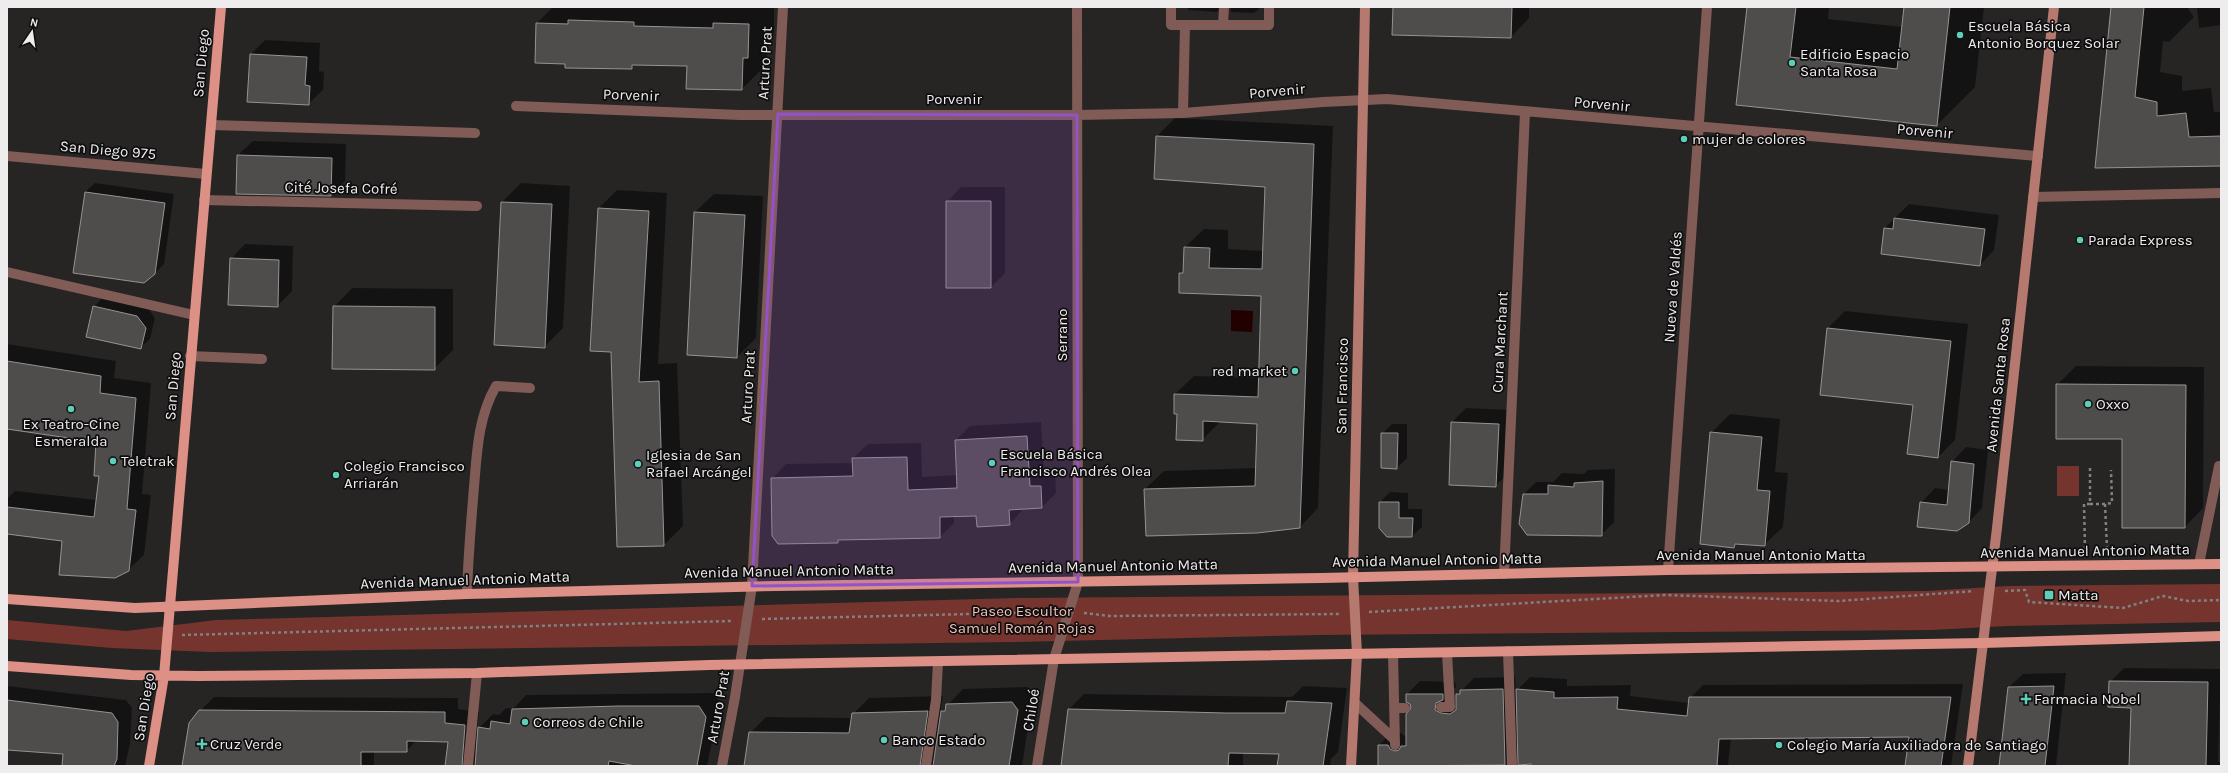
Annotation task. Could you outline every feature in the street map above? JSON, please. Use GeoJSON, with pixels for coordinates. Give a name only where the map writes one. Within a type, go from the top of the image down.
{"type":"FeatureCollection","features":[{"type":"Feature","properties":{"kind":"main road","name":"San Diego"},"geometry":{"type":"LineString","coordinates":[[149,766],[164,676],[168,636],[169,607],[190,356],[221,7]]}},
{"type":"Feature","properties":{"kind":"main road","name":"San Francisco"},"geometry":{"type":"LineString","coordinates":[[1351,766],[1356,704],[1357,654],[1353,577],[1365,7]]}},
{"type":"Feature","properties":{"kind":"main road","name":"Avenida Santa Rosa"},"geometry":{"type":"LineString","coordinates":[[1968,766],[1993,568],[2054,7]]}},
{"type":"Feature","properties":{"kind":"main road","name":"Avenida Manuel Antonio Matta"},"geometry":{"type":"LineString","coordinates":[[7,599],[135,608],[220,603],[467,594],[752,586],[1078,582],[1668,570],[1993,568],[2221,564]]}},
{"type":"Feature","properties":{"kind":"main road"},"geometry":{"type":"LineString","coordinates":[[7,666],[164,676],[478,673],[740,665],[1983,643],[2221,636]]}},
{"type":"Feature","properties":{"kind":"street","name":"Arturo Prat"},"geometry":{"type":"LineString","coordinates":[[722,766],[752,586],[783,7]]}},
{"type":"Feature","properties":{"kind":"street","name":"Serrano"},"geometry":{"type":"LineString","coordinates":[[1054,659],[1078,582],[1077,7]]}},
{"type":"Feature","properties":{"kind":"street"},"geometry":{"type":"LineString","coordinates":[[1171,7],[1171,25],[1269,25],[1269,7]]}},
{"type":"Feature","properties":{"kind":"street"},"geometry":{"type":"LineString","coordinates":[[1223,25],[1224,7]]}},
{"type":"Feature","properties":{"kind":"street","name":"Nueva de Valdés"},"geometry":{"type":"LineString","coordinates":[[1668,570],[1707,7]]}},
{"type":"Feature","properties":{"kind":"street"},"geometry":{"type":"LineString","coordinates":[[1183,113],[1185,24]]}},
{"type":"Feature","properties":{"kind":"street","name":"Porvenir"},"geometry":{"type":"LineString","coordinates":[[516,106],[740,115],[1077,115],[1183,113],[1387,99],[1699,128],[2038,156]]}},
{"type":"Feature","properties":{"kind":"street","name":"Cura Marchant"},"geometry":{"type":"LineString","coordinates":[[1504,574],[1525,112]]}},
{"type":"Feature","properties":{"kind":"street"},"geometry":{"type":"LineString","coordinates":[[211,125],[475,133]]}},
{"type":"Feature","properties":{"kind":"street","name":"San Diego 975"},"geometry":{"type":"LineString","coordinates":[[7,156],[206,174]]}},
{"type":"Feature","properties":{"kind":"street"},"geometry":{"type":"LineString","coordinates":[[2033,197],[2221,193]]}},
{"type":"Feature","properties":{"kind":"street","name":"Cité Josefa Cofré"},"geometry":{"type":"LineString","coordinates":[[204,200],[477,206]]}},
{"type":"Feature","properties":{"kind":"street"},"geometry":{"type":"LineString","coordinates":[[7,272],[194,315]]}},
{"type":"Feature","properties":{"kind":"street"},"geometry":{"type":"LineString","coordinates":[[190,356],[262,359]]}},
{"type":"Feature","properties":{"kind":"street"},"geometry":{"type":"LineString","coordinates":[[467,594],[468,553],[480,430],[491,395],[496,386],[530,388]]}},
{"type":"Feature","properties":{"kind":"street"},"geometry":{"type":"LineString","coordinates":[[2199,564],[2219,466],[2221,466]]}},
{"type":"Feature","properties":{"kind":"street"},"geometry":{"type":"LineString","coordinates":[[1508,651],[1512,766]]}},
{"type":"Feature","properties":{"kind":"street"},"geometry":{"type":"LineString","coordinates":[[1356,704],[1395,742],[1400,708],[1393,653]]}},
{"type":"Feature","properties":{"kind":"street"},"geometry":{"type":"LineString","coordinates":[[1441,707],[1450,707],[1447,653]]}},
{"type":"Feature","properties":{"kind":"street","name":"Chiloé"},"geometry":{"type":"LineString","coordinates":[[1037,766],[1054,659]]}},
{"type":"Feature","properties":{"kind":"street"},"geometry":{"type":"LineString","coordinates":[[926,766],[936,700],[938,662]]}},
{"type":"Feature","properties":{"kind":"street"},"geometry":{"type":"LineString","coordinates":[[468,766],[478,673]]}},
{"type":"Feature","properties":{"kind":"path"},"geometry":{"type":"LineString","coordinates":[[2090,468],[2090,504]]}},
{"type":"Feature","properties":{"kind":"path"},"geometry":{"type":"LineString","coordinates":[[2086,566],[2084,504],[2112,503],[2111,470]]}},
{"type":"Feature","properties":{"kind":"path"},"geometry":{"type":"LineString","coordinates":[[2105,504],[2108,566]]}},
{"type":"Feature","properties":{"kind":"path"},"geometry":{"type":"LineString","coordinates":[[168,636],[1069,612],[1110,616],[1355,613],[1665,595],[1839,600],[1952,592],[2025,590],[2029,602],[2124,608],[2163,596],[2188,601],[2221,600]]}},
{"type":"Feature","properties":{"kind":"highlighted area"},"geometry":{"type":"Polygon","coordinates":[[[778,114],[1077,115],[1078,582],[752,586],[778,114]]]}},
{"type":"Feature","properties":{"kind":"green space"},"geometry":{"type":"Polygon","coordinates":[[[2057,466],[2079,466],[2079,496],[2057,496],[2057,466]]]}},
{"type":"Feature","properties":{"kind":"green space","name":"Paseo Escultor Samuel Román Rojas"},"geometry":{"type":"Polygon","coordinates":[[[2221,584],[2221,622],[2007,626],[1932,630],[1318,635],[1015,642],[210,652],[112,648],[7,639],[7,620],[126,631],[216,620],[1016,598],[1927,591],[2007,586],[2221,584]]]}},
{"type":"Feature","properties":{"kind":"shaded area"},"geometry":{"type":"Polygon","coordinates":[[[1231,310],[1253,311],[1252,332],[1231,331],[1231,310]]]}},
{"type":"Feature","properties":{"kind":"building"},"geometry":{"type":"Polygon","coordinates":[[[1393,7],[1512,7],[1511,38],[1392,35],[1393,7]]]}},
{"type":"Feature","properties":{"kind":"building","name":"Edificio Espacio Santa Rosa"},"geometry":{"type":"Polygon","coordinates":[[[1747,7],[1796,7],[1790,57],[1897,69],[1904,7],[1950,7],[1937,126],[1736,105],[1747,7]]]}},
{"type":"Feature","properties":{"kind":"building"},"geometry":{"type":"Polygon","coordinates":[[[2111,7],[2144,7],[2135,97],[2157,102],[2157,116],[2186,113],[2189,137],[2221,136],[2221,166],[2095,168],[2111,7]]]}},
{"type":"Feature","properties":{"kind":"building"},"geometry":{"type":"Polygon","coordinates":[[[568,20],[634,22],[634,26],[713,28],[713,23],[749,24],[748,58],[743,58],[742,90],[686,89],[687,66],[632,65],[632,69],[565,68],[565,64],[535,63],[536,23],[568,24],[568,20]]]}},
{"type":"Feature","properties":{"kind":"building"},"geometry":{"type":"Polygon","coordinates":[[[250,54],[307,57],[305,85],[310,86],[309,105],[247,102],[250,54]]]}},
{"type":"Feature","properties":{"kind":"building"},"geometry":{"type":"Polygon","coordinates":[[[1156,136],[1314,144],[1300,528],[1257,533],[1146,536],[1144,489],[1255,486],[1257,424],[1203,421],[1203,441],[1176,440],[1177,414],[1174,414],[1174,394],[1258,397],[1261,296],[1179,293],[1179,273],[1183,273],[1184,247],[1210,248],[1209,268],[1262,269],[1265,187],[1154,179],[1156,136]]]}},
{"type":"Feature","properties":{"kind":"building"},"geometry":{"type":"Polygon","coordinates":[[[237,155],[332,158],[331,196],[236,194],[237,155]]]}},
{"type":"Feature","properties":{"kind":"building"},"geometry":{"type":"Polygon","coordinates":[[[85,192],[165,203],[155,274],[144,283],[73,273],[85,192]]]}},
{"type":"Feature","properties":{"kind":"building"},"geometry":{"type":"Polygon","coordinates":[[[946,201],[991,201],[991,288],[946,288],[946,201]]]}},
{"type":"Feature","properties":{"kind":"building"},"geometry":{"type":"Polygon","coordinates":[[[501,202],[552,204],[545,348],[494,345],[501,202]]]}},
{"type":"Feature","properties":{"kind":"building"},"geometry":{"type":"Polygon","coordinates":[[[598,208],[649,211],[639,382],[659,381],[664,546],[617,547],[611,352],[590,351],[598,208]]]}},
{"type":"Feature","properties":{"kind":"building"},"geometry":{"type":"Polygon","coordinates":[[[694,212],[745,215],[737,358],[687,355],[694,212]]]}},
{"type":"Feature","properties":{"kind":"building"},"geometry":{"type":"Polygon","coordinates":[[[1894,218],[1985,229],[1980,266],[1881,254],[1884,228],[1893,229],[1894,218]]]}},
{"type":"Feature","properties":{"kind":"building"},"geometry":{"type":"Polygon","coordinates":[[[230,258],[279,260],[278,307],[228,305],[230,258]]]}},
{"type":"Feature","properties":{"kind":"building"},"geometry":{"type":"Polygon","coordinates":[[[93,306],[137,316],[146,328],[141,349],[86,337],[93,306]]]}},
{"type":"Feature","properties":{"kind":"building"},"geometry":{"type":"Polygon","coordinates":[[[333,306],[435,307],[435,370],[332,369],[333,306]]]}},
{"type":"Feature","properties":{"kind":"building"},"geometry":{"type":"Polygon","coordinates":[[[1827,328],[1951,341],[1938,458],[1907,454],[1913,405],[1820,395],[1827,328]]]}},
{"type":"Feature","properties":{"kind":"building"},"geometry":{"type":"Polygon","coordinates":[[[7,361],[101,376],[100,393],[136,398],[127,509],[136,510],[129,571],[115,578],[59,575],[62,541],[7,534],[7,507],[94,517],[99,476],[94,476],[96,442],[7,429],[7,361]]]}},
{"type":"Feature","properties":{"kind":"building"},"geometry":{"type":"Polygon","coordinates":[[[2056,384],[2186,385],[2185,528],[2122,528],[2122,439],[2056,439],[2056,384]]]}},
{"type":"Feature","properties":{"kind":"building"},"geometry":{"type":"Polygon","coordinates":[[[1451,422],[1499,424],[1496,487],[1449,485],[1451,422]]]}},
{"type":"Feature","properties":{"kind":"building"},"geometry":{"type":"Polygon","coordinates":[[[1710,432],[1762,437],[1757,490],[1770,491],[1765,546],[1735,544],[1734,548],[1700,544],[1710,432]]]}},
{"type":"Feature","properties":{"kind":"building"},"geometry":{"type":"Polygon","coordinates":[[[1381,433],[1398,433],[1397,469],[1381,468],[1381,433]]]}},
{"type":"Feature","properties":{"kind":"building"},"geometry":{"type":"Polygon","coordinates":[[[1027,436],[1030,486],[1041,486],[1042,508],[1009,510],[1010,525],[977,527],[976,516],[940,517],[940,538],[838,540],[838,543],[778,544],[772,536],[771,478],[853,476],[852,458],[907,457],[908,490],[957,488],[955,440],[1027,436]]]}},
{"type":"Feature","properties":{"kind":"building"},"geometry":{"type":"Polygon","coordinates":[[[1951,461],[1974,464],[1969,523],[1957,531],[1917,527],[1920,502],[1947,505],[1951,461]]]}},
{"type":"Feature","properties":{"kind":"building"},"geometry":{"type":"Polygon","coordinates":[[[1603,481],[1602,536],[1527,535],[1519,524],[1523,494],[1548,494],[1548,485],[1574,487],[1574,483],[1603,481]]]}},
{"type":"Feature","properties":{"kind":"building"},"geometry":{"type":"Polygon","coordinates":[[[1379,502],[1399,502],[1399,518],[1413,518],[1412,537],[1387,537],[1379,528],[1379,502]]]}},
{"type":"Feature","properties":{"kind":"building"},"geometry":{"type":"Polygon","coordinates":[[[2109,681],[2208,682],[2206,766],[2129,766],[2131,708],[2108,707],[2109,681]]]}},
{"type":"Feature","properties":{"kind":"building"},"geometry":{"type":"Polygon","coordinates":[[[2054,686],[2045,766],[1999,766],[2008,687],[2054,686]]]}},
{"type":"Feature","properties":{"kind":"building"},"geometry":{"type":"Polygon","coordinates":[[[1503,689],[1505,765],[1378,766],[1378,745],[1388,745],[1390,749],[1395,751],[1399,750],[1401,746],[1406,746],[1406,714],[1411,708],[1410,704],[1406,702],[1406,694],[1443,694],[1443,700],[1436,703],[1435,710],[1441,713],[1450,714],[1456,710],[1456,694],[1460,694],[1460,690],[1503,689]]]}},
{"type":"Feature","properties":{"kind":"building","name":"Colegio María Auxiliadora de Santiago"},"geometry":{"type":"Polygon","coordinates":[[[1516,689],[1554,692],[1554,698],[1618,697],[1617,709],[1687,716],[1689,697],[1951,697],[1941,766],[1905,766],[1909,737],[1719,739],[1717,766],[1531,766],[1531,764],[1518,765],[1516,689]]]}},
{"type":"Feature","properties":{"kind":"building"},"geometry":{"type":"Polygon","coordinates":[[[7,700],[112,713],[118,722],[117,759],[114,766],[62,766],[63,754],[7,750],[7,700]]]}},
{"type":"Feature","properties":{"kind":"building"},"geometry":{"type":"Polygon","coordinates":[[[1287,701],[1332,703],[1323,766],[1277,766],[1279,754],[1229,753],[1228,766],[1061,766],[1068,709],[1285,713],[1287,701]]]}},
{"type":"Feature","properties":{"kind":"building"},"geometry":{"type":"Polygon","coordinates":[[[1012,702],[1018,710],[1009,766],[933,766],[941,711],[945,711],[946,704],[1012,702]]]}},
{"type":"Feature","properties":{"kind":"building"},"geometry":{"type":"Polygon","coordinates":[[[619,706],[699,706],[706,717],[697,766],[636,766],[609,761],[608,766],[475,766],[478,727],[490,729],[491,721],[510,724],[512,709],[619,706]]]}},
{"type":"Feature","properties":{"kind":"building"},"geometry":{"type":"Polygon","coordinates":[[[199,710],[445,712],[445,723],[465,725],[462,766],[445,766],[448,742],[407,741],[407,752],[361,752],[361,766],[182,766],[189,723],[199,710]]]}},
{"type":"Feature","properties":{"kind":"building"},"geometry":{"type":"Polygon","coordinates":[[[928,711],[920,766],[744,766],[749,732],[849,733],[852,713],[928,711]]]}},
{"type":"Feature","properties":{"kind":"place","name":"Escuela Básica Antonio Borquez Solar"},"geometry":{"type":"Point","coordinates":[1960,35]}},
{"type":"Feature","properties":{"kind":"place","name":"Edificio Espacio Santa Rosa"},"geometry":{"type":"Point","coordinates":[1792,63]}},
{"type":"Feature","properties":{"kind":"place","name":"mujer de colores"},"geometry":{"type":"Point","coordinates":[1684,139]}},
{"type":"Feature","properties":{"kind":"place","name":"Parada Express"},"geometry":{"type":"Point","coordinates":[2080,240]}},
{"type":"Feature","properties":{"kind":"place","name":"red market"},"geometry":{"type":"Point","coordinates":[1295,371]}},
{"type":"Feature","properties":{"kind":"place","name":"Oxxo"},"geometry":{"type":"Point","coordinates":[2088,404]}},
{"type":"Feature","properties":{"kind":"place","name":"Ex Teatro-Cine Esmeralda"},"geometry":{"type":"Point","coordinates":[71,409]}},
{"type":"Feature","properties":{"kind":"place","name":"Teletrak"},"geometry":{"type":"Point","coordinates":[113,461]}},
{"type":"Feature","properties":{"kind":"place","name":"Escuela Básica Francisco Andrés Olea"},"geometry":{"type":"Point","coordinates":[992,463]}},
{"type":"Feature","properties":{"kind":"place","name":"Iglesia de San Rafael Arcángel"},"geometry":{"type":"Point","coordinates":[638,464]}},
{"type":"Feature","properties":{"kind":"place","name":"Colegio Francisco Arriarán"},"geometry":{"type":"Point","coordinates":[336,475]}},
{"type":"Feature","properties":{"kind":"place","name":"Matta"},"geometry":{"type":"Point","coordinates":[2049,595]}},
{"type":"Feature","properties":{"kind":"place","name":"Farmacia Nobel"},"geometry":{"type":"Point","coordinates":[2026,699]}},
{"type":"Feature","properties":{"kind":"place","name":"Correos de Chile"},"geometry":{"type":"Point","coordinates":[525,722]}},
{"type":"Feature","properties":{"kind":"place","name":"Banco Estado"},"geometry":{"type":"Point","coordinates":[884,740]}},
{"type":"Feature","properties":{"kind":"place","name":"Cruz Verde"},"geometry":{"type":"Point","coordinates":[202,744]}},
{"type":"Feature","properties":{"kind":"place","name":"Colegio María Auxiliadora de Santiago"},"geometry":{"type":"Point","coordinates":[1779,745]}}]}
